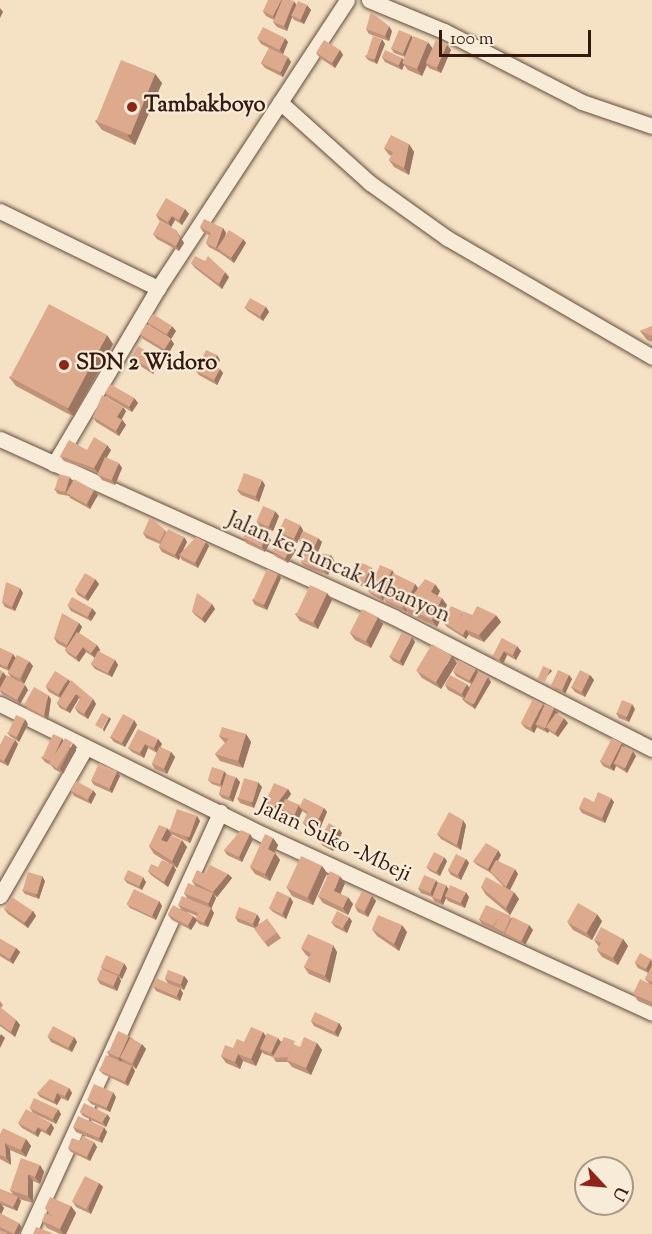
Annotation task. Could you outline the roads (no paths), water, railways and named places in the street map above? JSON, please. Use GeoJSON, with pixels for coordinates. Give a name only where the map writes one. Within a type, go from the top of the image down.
{"type":"FeatureCollection","features":[{"type":"Feature","properties":{"kind":"street"},"geometry":{"type":"LineString","coordinates":[[54,464],[158,288],[347,0]]}},
{"type":"Feature","properties":{"kind":"street"},"geometry":{"type":"LineString","coordinates":[[369,0],[454,36],[582,102],[652,126]]}},
{"type":"Feature","properties":{"kind":"street"},"geometry":{"type":"LineString","coordinates":[[280,102],[370,183],[447,238],[652,357]]}},
{"type":"Feature","properties":{"kind":"street"},"geometry":{"type":"LineString","coordinates":[[0,211],[158,288]]}},
{"type":"Feature","properties":{"kind":"street","name":"Jalan ke Puncak Mbanyon"},"geometry":{"type":"LineString","coordinates":[[0,438],[394,617],[652,749]]}},
{"type":"Feature","properties":{"kind":"street","name":"Jalan Suko -Mbeji"},"geometry":{"type":"LineString","coordinates":[[0,704],[220,812],[652,1012]]}},
{"type":"Feature","properties":{"kind":"street"},"geometry":{"type":"LineString","coordinates":[[0,896],[86,747]]}},
{"type":"Feature","properties":{"kind":"street"},"geometry":{"type":"LineString","coordinates":[[28,1234],[220,812]]}},
{"type":"Feature","properties":{"kind":"place","name":"Tambakboyo"},"geometry":{"type":"Point","coordinates":[132,107]}},
{"type":"Feature","properties":{"kind":"place","name":"SDN 2 Widoro"},"geometry":{"type":"Point","coordinates":[64,365]}}]}
